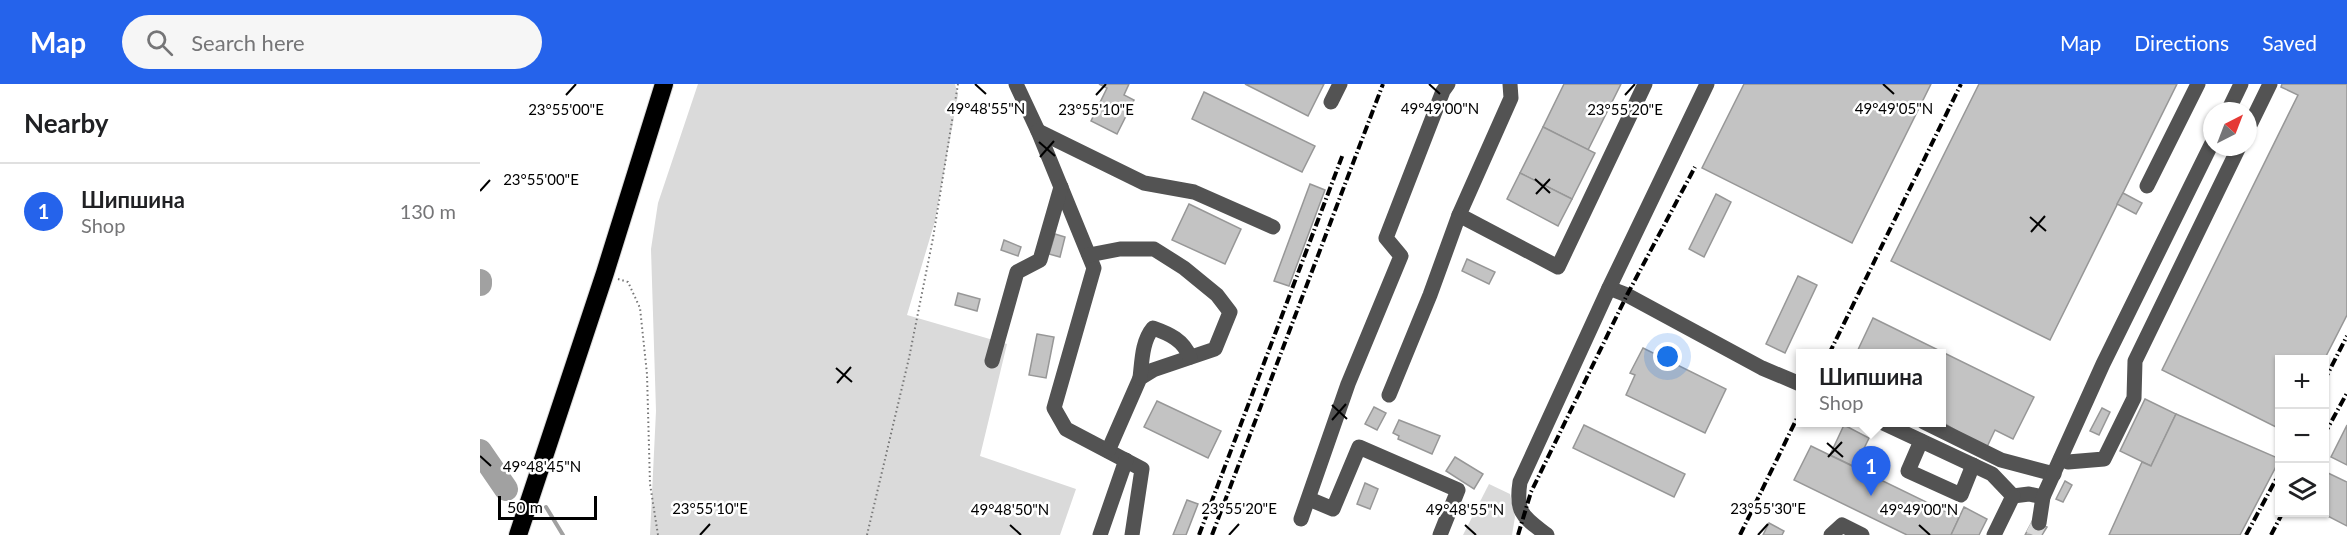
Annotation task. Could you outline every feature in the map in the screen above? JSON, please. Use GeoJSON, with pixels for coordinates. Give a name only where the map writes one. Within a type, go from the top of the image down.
{"type":"FeatureCollection","features":[{"type":"Feature","properties":{"kind":"highway"},"geometry":{"type":"LineString","coordinates":[[518,535],[605,273],[664,84]]}},
{"type":"Feature","properties":{"kind":"lane"},"geometry":{"type":"LineString","coordinates":[[1016,84],[1038,131],[1094,268],[1054,408],[1066,429],[1142,470],[1132,535]]}},
{"type":"Feature","properties":{"kind":"lane"},"geometry":{"type":"LineString","coordinates":[[1330,102],[1340,84]]}},
{"type":"Feature","properties":{"kind":"lane"},"geometry":{"type":"LineString","coordinates":[[1301,519],[1348,384],[1401,256],[1386,238],[1443,91],[1448,84]]}},
{"type":"Feature","properties":{"kind":"lane"},"geometry":{"type":"LineString","coordinates":[[1389,395],[1431,295],[1460,215],[1511,98],[1510,84]]}},
{"type":"Feature","properties":{"kind":"lane"},"geometry":{"type":"LineString","coordinates":[[1460,215],[1558,267],[1645,84]]}},
{"type":"Feature","properties":{"kind":"lane"},"geometry":{"type":"LineString","coordinates":[[1547,535],[1520,512],[1518,498],[1520,482],[1608,288],[1707,84]]}},
{"type":"Feature","properties":{"kind":"lane"},"geometry":{"type":"LineString","coordinates":[[2147,186],[2198,84]]}},
{"type":"Feature","properties":{"kind":"lane"},"geometry":{"type":"LineString","coordinates":[[2232,102],[2241,84]]}},
{"type":"Feature","properties":{"kind":"lane"},"geometry":{"type":"LineString","coordinates":[[2257,111],[2270,84]]}},
{"type":"Feature","properties":{"kind":"lane"},"geometry":{"type":"LineString","coordinates":[[1038,131],[1144,183],[1194,192],[1274,227]]}},
{"type":"Feature","properties":{"kind":"lane"},"geometry":{"type":"LineString","coordinates":[[2040,523],[2043,497],[2103,364],[2206,156]]}},
{"type":"Feature","properties":{"kind":"lane"},"geometry":{"type":"LineString","coordinates":[[2061,458],[2068,462],[2104,459],[2134,399],[2135,361],[2235,156]]}},
{"type":"Feature","properties":{"kind":"lane"},"geometry":{"type":"LineString","coordinates":[[992,361],[1017,272],[1040,260],[1061,187]]}},
{"type":"Feature","properties":{"kind":"lane"},"geometry":{"type":"LineString","coordinates":[[1089,255],[1120,249],[1154,249],[1184,268],[1217,294],[1230,312],[1215,348],[1154,370],[1140,378]]}},
{"type":"Feature","properties":{"kind":"lane"},"geometry":{"type":"LineString","coordinates":[[1608,288],[1628,295],[1762,368],[1796,382]]}},
{"type":"Feature","properties":{"kind":"lane"},"geometry":{"type":"LineString","coordinates":[[1108,451],[1140,378],[1142,354],[1148,334],[1153,328],[1173,336],[1186,349],[1190,357]]}},
{"type":"Feature","properties":{"kind":"lane"},"geometry":{"type":"LineString","coordinates":[[1890,427],[1992,474],[2013,496]]}},
{"type":"Feature","properties":{"kind":"lane"},"geometry":{"type":"LineString","coordinates":[[1933,427],[2001,459],[2054,474]]}},
{"type":"Feature","properties":{"kind":"lane"},"geometry":{"type":"LineString","coordinates":[[1921,441],[1908,471],[1961,495],[1973,465]]}},
{"type":"Feature","properties":{"kind":"lane"},"geometry":{"type":"LineString","coordinates":[[1309,499],[1333,509],[1359,447],[1458,490],[1440,535]]}},
{"type":"Feature","properties":{"kind":"lane"},"geometry":{"type":"LineString","coordinates":[[1100,535],[1126,460]]}},
{"type":"Feature","properties":{"kind":"lane"},"geometry":{"type":"LineString","coordinates":[[2013,496],[2029,494],[2043,497]]}},
{"type":"Feature","properties":{"kind":"lane"},"geometry":{"type":"LineString","coordinates":[[1994,535],[2013,496]]}},
{"type":"Feature","properties":{"kind":"lane"},"geometry":{"type":"LineString","coordinates":[[1831,535],[1842,525],[1862,535]]}},
{"type":"Feature","properties":{"kind":"path"},"geometry":{"type":"LineString","coordinates":[[867,535],[914,336],[933,238],[958,84]]}},
{"type":"Feature","properties":{"kind":"path"},"geometry":{"type":"LineString","coordinates":[[605,273],[628,282],[640,308],[647,374],[650,484],[658,535]]}},
{"type":"Feature","properties":{"kind":"shaded area"},"geometry":{"type":"Polygon","coordinates":[[[698,84],[955,84],[958,95],[935,221],[907,315],[1007,344],[980,456],[1076,489],[1060,535],[650,535],[656,411],[651,249],[658,203],[698,84]]]}},
{"type":"Feature","properties":{"kind":"shaded area"},"geometry":{"type":"Polygon","coordinates":[[[1489,484],[1510,494],[1515,517],[1512,535],[1463,535],[1489,484]]]}},
{"type":"Feature","properties":{"kind":"building"},"geometry":{"type":"Polygon","coordinates":[[[1099,84],[1129,84],[1124,95],[1134,100],[1117,134],[1091,121],[1107,88],[1099,84]]]}},
{"type":"Feature","properties":{"kind":"building"},"geometry":{"type":"Polygon","coordinates":[[[1245,84],[1324,84],[1308,116],[1245,84]]]}},
{"type":"Feature","properties":{"kind":"building"},"geometry":{"type":"Polygon","coordinates":[[[1564,84],[1621,84],[1588,150],[1543,127],[1564,84]]]}},
{"type":"Feature","properties":{"kind":"building"},"geometry":{"type":"Polygon","coordinates":[[[1744,84],[1931,84],[1852,243],[1702,168],[1744,84]]]}},
{"type":"Feature","properties":{"kind":"building"},"geometry":{"type":"Polygon","coordinates":[[[1979,84],[2177,84],[2050,340],[1891,261],[1979,84]]]}},
{"type":"Feature","properties":{"kind":"building"},"geometry":{"type":"Polygon","coordinates":[[[2282,84],[2347,84],[2347,315],[2327,355],[2275,355],[2275,426],[2162,370],[2298,95],[2281,87],[2282,84]]]}},
{"type":"Feature","properties":{"kind":"building"},"geometry":{"type":"Polygon","coordinates":[[[1204,92],[1315,146],[1302,172],[1192,119],[1204,92]]]}},
{"type":"Feature","properties":{"kind":"building"},"geometry":{"type":"Polygon","coordinates":[[[1543,127],[1595,153],[1572,199],[1520,173],[1543,127]]]}},
{"type":"Feature","properties":{"kind":"building"},"geometry":{"type":"Polygon","coordinates":[[[1520,173],[1572,199],[1558,226],[1507,199],[1520,173]]]}},
{"type":"Feature","properties":{"kind":"building"},"geometry":{"type":"Polygon","coordinates":[[[1310,184],[1325,190],[1289,286],[1274,281],[1310,184]]]}},
{"type":"Feature","properties":{"kind":"building"},"geometry":{"type":"Polygon","coordinates":[[[2123,193],[2142,203],[2136,214],[2117,204],[2123,193]]]}},
{"type":"Feature","properties":{"kind":"building"},"geometry":{"type":"Polygon","coordinates":[[[1716,194],[1731,202],[1704,257],[1689,249],[1716,194]]]}},
{"type":"Feature","properties":{"kind":"building"},"geometry":{"type":"Polygon","coordinates":[[[1189,204],[1241,229],[1225,264],[1172,240],[1189,204]]]}},
{"type":"Feature","properties":{"kind":"building"},"geometry":{"type":"Polygon","coordinates":[[[1055,234],[1065,237],[1060,257],[1049,254],[1055,234]]]}},
{"type":"Feature","properties":{"kind":"building"},"geometry":{"type":"Polygon","coordinates":[[[1004,240],[1021,247],[1018,256],[1001,250],[1004,240]]]}},
{"type":"Feature","properties":{"kind":"building"},"geometry":{"type":"Polygon","coordinates":[[[1467,259],[1495,272],[1489,284],[1462,271],[1467,259]]]}},
{"type":"Feature","properties":{"kind":"building"},"geometry":{"type":"Polygon","coordinates":[[[1798,276],[1817,285],[1785,353],[1766,344],[1798,276]]]}},
{"type":"Feature","properties":{"kind":"building"},"geometry":{"type":"Polygon","coordinates":[[[958,293],[980,299],[977,311],[955,305],[958,293]]]}},
{"type":"Feature","properties":{"kind":"building"},"geometry":{"type":"Polygon","coordinates":[[[1873,318],[1936,349],[1858,349],[1873,318]]]}},
{"type":"Feature","properties":{"kind":"building"},"geometry":{"type":"Polygon","coordinates":[[[1037,334],[1054,337],[1046,378],[1029,375],[1037,334]]]}},
{"type":"Feature","properties":{"kind":"building"},"geometry":{"type":"Polygon","coordinates":[[[1643,348],[1726,389],[1705,433],[1626,395],[1635,375],[1630,373],[1643,348]]]}},
{"type":"Feature","properties":{"kind":"building"},"geometry":{"type":"Polygon","coordinates":[[[1946,354],[2034,397],[2013,439],[1995,430],[1986,449],[1946,424],[1946,354]]]}},
{"type":"Feature","properties":{"kind":"building"},"geometry":{"type":"Polygon","coordinates":[[[2145,399],[2176,414],[2151,466],[2120,451],[2145,399]]]}},
{"type":"Feature","properties":{"kind":"building"},"geometry":{"type":"Polygon","coordinates":[[[1157,401],[1221,431],[1208,458],[1144,427],[1157,401]]]}},
{"type":"Feature","properties":{"kind":"building"},"geometry":{"type":"Polygon","coordinates":[[[1374,407],[1386,413],[1377,430],[1365,424],[1374,407]]]}},
{"type":"Feature","properties":{"kind":"building"},"geometry":{"type":"Polygon","coordinates":[[[2102,408],[2110,412],[2099,435],[2090,431],[2102,408]]]}},
{"type":"Feature","properties":{"kind":"building"},"geometry":{"type":"Polygon","coordinates":[[[2176,414],[2275,457],[2275,468],[2240,535],[2109,535],[2142,462],[2151,466],[2176,414]]]}},
{"type":"Feature","properties":{"kind":"building"},"geometry":{"type":"Polygon","coordinates":[[[1399,420],[1440,436],[1432,454],[1398,439],[1399,436],[1393,433],[1399,420]]]}},
{"type":"Feature","properties":{"kind":"building"},"geometry":{"type":"Polygon","coordinates":[[[1584,425],[1685,474],[1674,497],[1573,448],[1584,425]]]}},
{"type":"Feature","properties":{"kind":"building"},"geometry":{"type":"Polygon","coordinates":[[[2347,425],[2347,465],[2331,457],[2347,425]]]}},
{"type":"Feature","properties":{"kind":"building"},"geometry":{"type":"Polygon","coordinates":[[[1843,427],[1848,427],[1869,438],[1855,467],[1830,455],[1843,427]]]}},
{"type":"Feature","properties":{"kind":"building"},"geometry":{"type":"Polygon","coordinates":[[[1811,446],[1959,518],[1951,535],[1907,535],[1794,480],[1811,446]]]}},
{"type":"Feature","properties":{"kind":"building"},"geometry":{"type":"Polygon","coordinates":[[[1455,457],[1483,474],[1474,489],[1446,471],[1455,457]]]}},
{"type":"Feature","properties":{"kind":"building"},"geometry":{"type":"Polygon","coordinates":[[[2329,473],[2347,482],[2347,526],[2329,517],[2329,473]]]}},
{"type":"Feature","properties":{"kind":"building"},"geometry":{"type":"Polygon","coordinates":[[[2065,481],[2072,485],[2063,502],[2056,499],[2065,481]]]}},
{"type":"Feature","properties":{"kind":"building"},"geometry":{"type":"Polygon","coordinates":[[[1365,483],[1378,489],[1370,509],[1357,504],[1365,483]]]}},
{"type":"Feature","properties":{"kind":"building"},"geometry":{"type":"Polygon","coordinates":[[[1187,500],[1198,504],[1186,535],[1173,535],[1187,500]]]}},
{"type":"Feature","properties":{"kind":"building"},"geometry":{"type":"Polygon","coordinates":[[[1964,507],[1987,519],[1979,535],[1951,535],[1964,507]]]}},
{"type":"Feature","properties":{"kind":"building"},"geometry":{"type":"Polygon","coordinates":[[[2033,520],[2047,527],[2042,535],[2025,535],[2033,520]]]}},
{"type":"Feature","properties":{"kind":"building"},"geometry":{"type":"Polygon","coordinates":[[[1769,523],[1784,531],[1782,535],[1763,535],[1769,523]]]}},
{"type":"Feature","properties":{"kind":"waterway"},"geometry":{"type":"LineString","coordinates":[[480,451],[506,489]]}},
{"type":"Feature","properties":{"kind":"waterway"},"geometry":{"type":"LineString","coordinates":[[546,507],[563,535]]}},
{"type":"Feature","properties":{"kind":"tunnel"},"geometry":{"type":"LineString","coordinates":[[2033,535],[2039,523]]}},
{"type":"Feature","properties":{"kind":"railway"},"geometry":{"type":"LineString","coordinates":[[1212,535],[1383,84]]}},
{"type":"Feature","properties":{"kind":"railway"},"geometry":{"type":"LineString","coordinates":[[1831,349],[1961,84]]}},
{"type":"Feature","properties":{"kind":"railway"},"geometry":{"type":"LineString","coordinates":[[1199,535],[1343,154]]}},
{"type":"Feature","properties":{"kind":"railway"},"geometry":{"type":"LineString","coordinates":[[1518,535],[1531,492],[1627,295],[1695,167]]}},
{"type":"Feature","properties":{"kind":"railway"},"geometry":{"type":"LineString","coordinates":[[2329,371],[2347,336]]}},
{"type":"Feature","properties":{"kind":"railway"},"geometry":{"type":"LineString","coordinates":[[2329,426],[2347,393]]}},
{"type":"Feature","properties":{"kind":"railway"},"geometry":{"type":"LineString","coordinates":[[1740,535],[1796,420]]}},
{"type":"Feature","properties":{"kind":"railway"},"geometry":{"type":"LineString","coordinates":[[2246,535],[2275,481]]}},
{"type":"Feature","properties":{"kind":"railway"},"geometry":{"type":"LineString","coordinates":[[2271,535],[2280,517]]}},
{"type":"Feature","properties":{"kind":"place","name":"Шипшина"},"geometry":{"type":"Point","coordinates":[1871,496]}}]}
